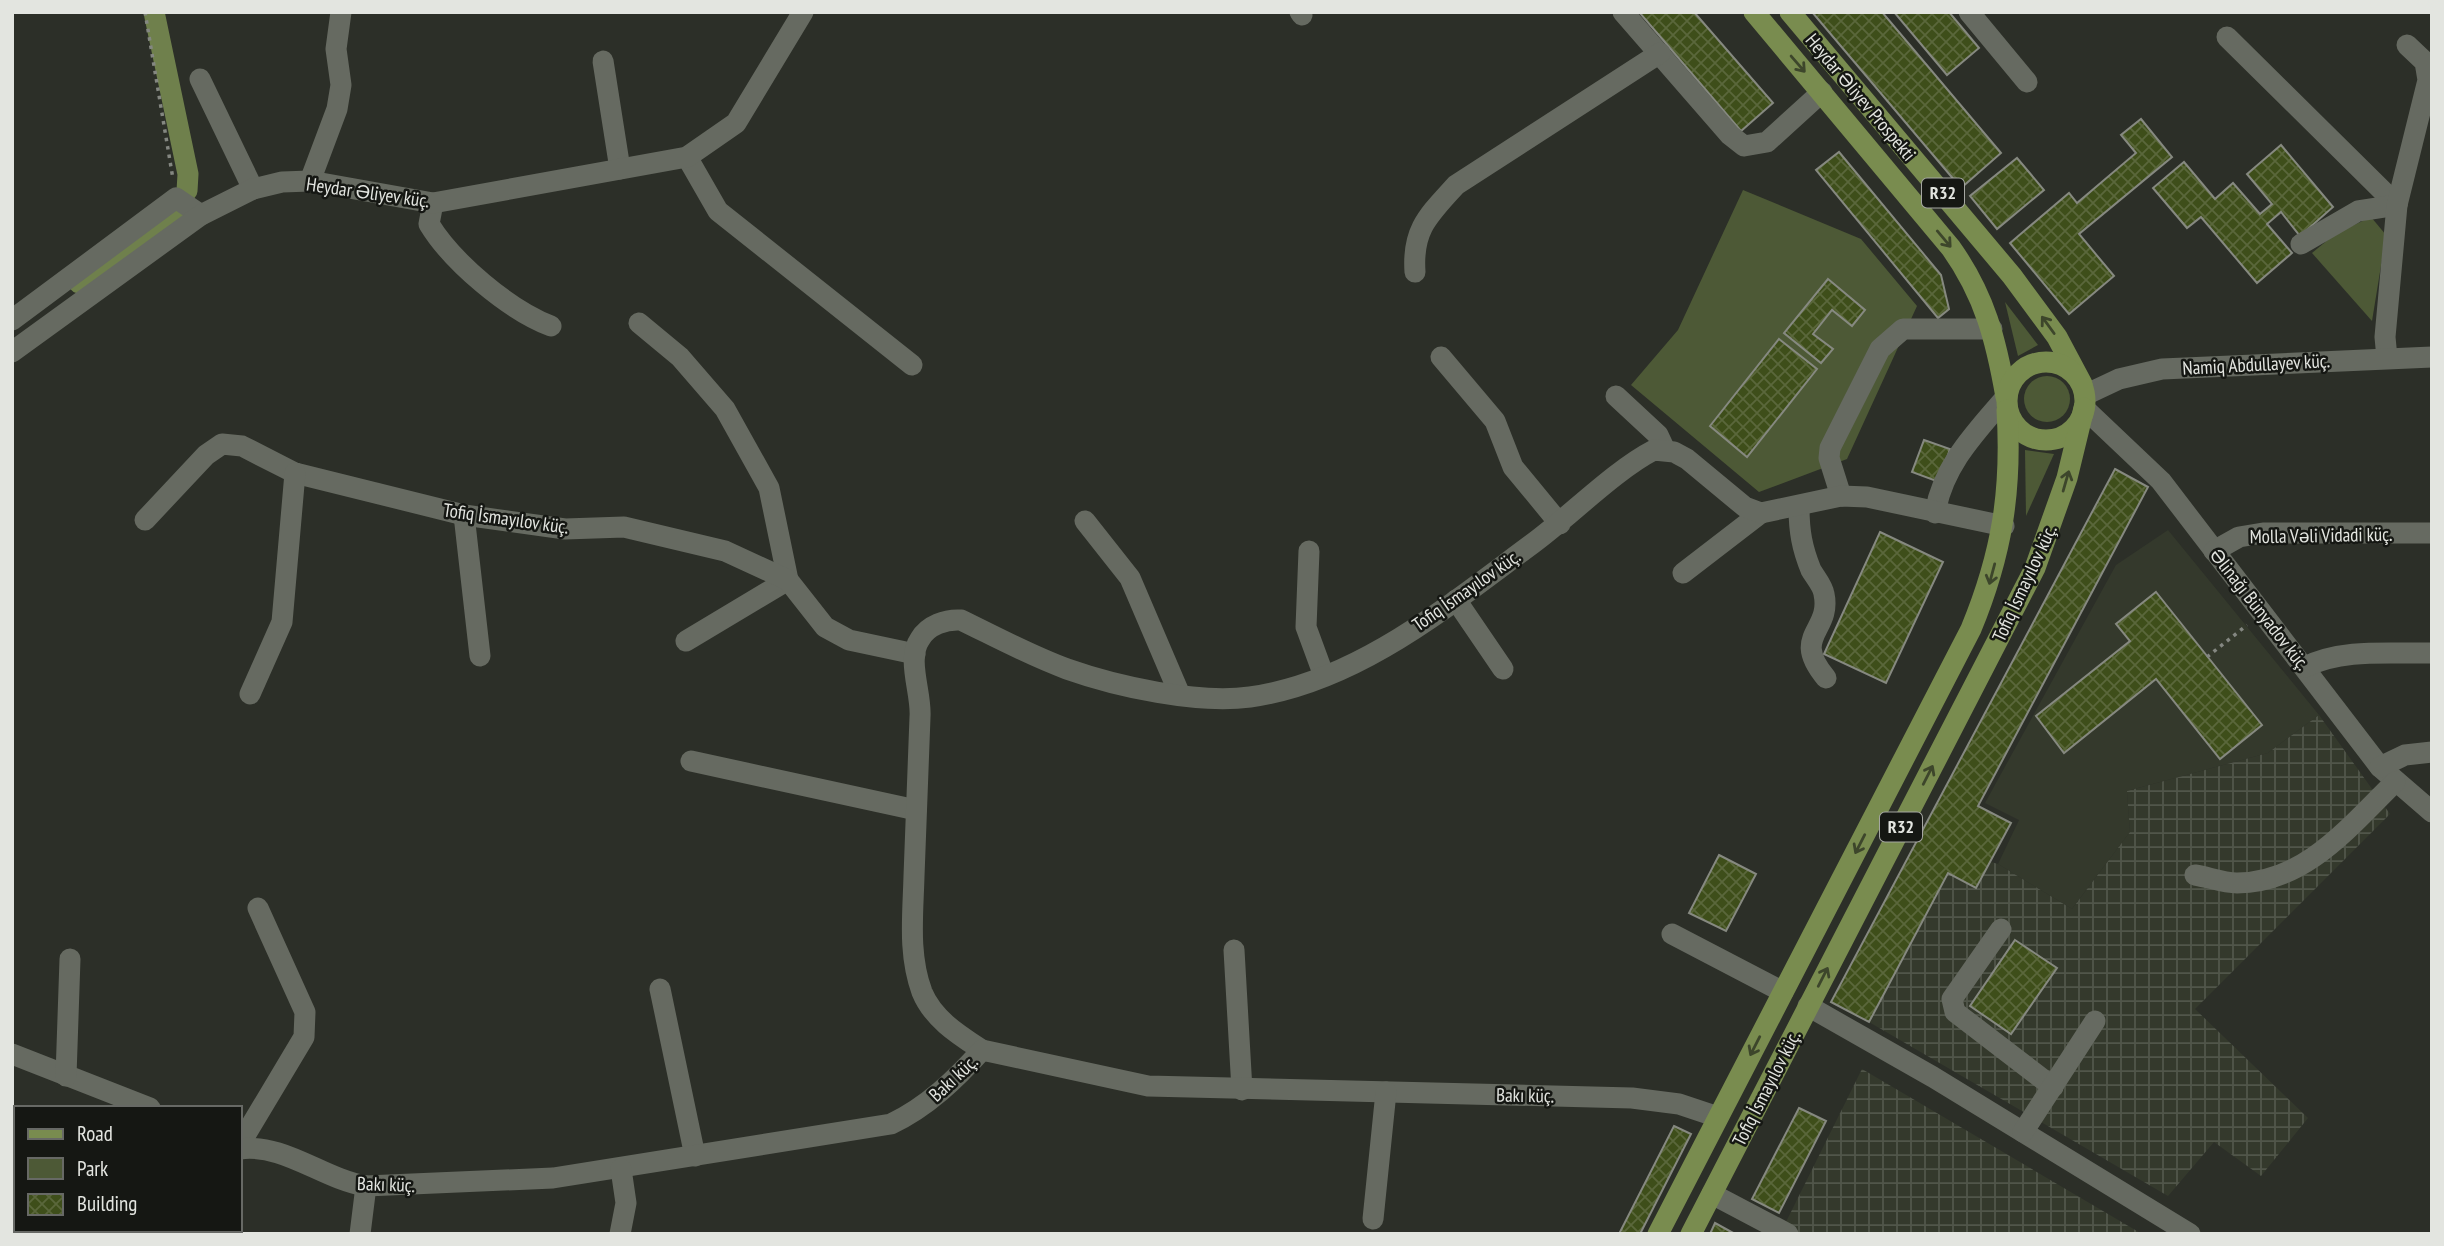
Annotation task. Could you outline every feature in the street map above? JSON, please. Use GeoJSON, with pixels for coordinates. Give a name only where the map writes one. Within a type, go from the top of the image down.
{"type":"FeatureCollection","features":[{"type":"Feature","properties":{"kind":"main road","name":"R32"},"geometry":{"type":"LineString","coordinates":[[1658,1234],[1971,629],[1990,585],[2004,527],[2011,462],[2007,403],[1992,329],[1973,279],[1951,248],[1754,12]]}},
{"type":"Feature","properties":{"kind":"main road","name":"Heydar Əliyev Prospekti"},"geometry":{"type":"LineString","coordinates":[[1790,12],[2012,276],[2057,337],[2084,396]]}},
{"type":"Feature","properties":{"kind":"main road"},"geometry":{"type":"LineString","coordinates":[[2045,361],[2067,367],[2084,396],[2071,431],[2046,440],[2021,432],[2007,403],[2015,376],[2034,363],[2045,361]]}},
{"type":"Feature","properties":{"kind":"main road","name":"Tofiq İsmayılov küç."},"geometry":{"type":"LineString","coordinates":[[1691,1234],[2035,568],[2067,478],[2084,396]]}},
{"type":"Feature","properties":{"kind":"main road"},"geometry":{"type":"LineString","coordinates":[[1783,992],[1808,1006]]}},
{"type":"Feature","properties":{"kind":"street"},"geometry":{"type":"LineString","coordinates":[[310,181],[337,109],[341,85],[336,49],[341,12]]}},
{"type":"Feature","properties":{"kind":"street","name":"Heydar Əliyev küç."},"geometry":{"type":"LineString","coordinates":[[12,352],[201,215],[253,189],[282,182],[310,181],[433,203],[687,157],[736,123],[803,12]]}},
{"type":"Feature","properties":{"kind":"street"},"geometry":{"type":"LineString","coordinates":[[1623,12],[1744,146],[1767,142],[1822,92]]}},
{"type":"Feature","properties":{"kind":"street"},"geometry":{"type":"LineString","coordinates":[[1969,12],[2027,82]]}},
{"type":"Feature","properties":{"kind":"street"},"geometry":{"type":"LineString","coordinates":[[2227,37],[2397,205]]}},
{"type":"Feature","properties":{"kind":"street"},"geometry":{"type":"LineString","coordinates":[[2387,358],[2385,337],[2397,205],[2428,80],[2425,62],[2407,45]]}},
{"type":"Feature","properties":{"kind":"street"},"geometry":{"type":"LineString","coordinates":[[1415,272],[1413,246],[1429,214],[1456,185],[1660,53]]}},
{"type":"Feature","properties":{"kind":"street"},"geometry":{"type":"LineString","coordinates":[[603,61],[620,169]]}},
{"type":"Feature","properties":{"kind":"street"},"geometry":{"type":"LineString","coordinates":[[200,79],[253,189]]}},
{"type":"Feature","properties":{"kind":"street"},"geometry":{"type":"LineString","coordinates":[[687,157],[718,211],[912,365]]}},
{"type":"Feature","properties":{"kind":"street"},"geometry":{"type":"LineString","coordinates":[[12,320],[176,198],[201,215]]}},
{"type":"Feature","properties":{"kind":"street"},"geometry":{"type":"LineString","coordinates":[[433,203],[429,224],[442,246],[507,301],[531,318],[551,326]]}},
{"type":"Feature","properties":{"kind":"street"},"geometry":{"type":"LineString","coordinates":[[2301,244],[2358,211],[2397,205]]}},
{"type":"Feature","properties":{"kind":"street"},"geometry":{"type":"LineString","coordinates":[[639,323],[680,357],[726,409],[769,488],[788,580],[686,642]]}},
{"type":"Feature","properties":{"kind":"street"},"geometry":{"type":"LineString","coordinates":[[1841,496],[1829,458],[1830,448],[1880,349],[1903,329],[1992,329]]}},
{"type":"Feature","properties":{"kind":"street"},"geometry":{"type":"LineString","coordinates":[[1441,357],[1495,421],[1513,467],[1560,524]]}},
{"type":"Feature","properties":{"kind":"street","name":"Namiq Abdullayev küç."},"geometry":{"type":"LineString","coordinates":[[2084,396],[2119,379],[2162,369],[2432,357]]}},
{"type":"Feature","properties":{"kind":"street"},"geometry":{"type":"LineString","coordinates":[[1616,396],[1658,435],[1665,450],[1687,459],[1745,507],[1761,513]]}},
{"type":"Feature","properties":{"kind":"street","name":"Əlinağı Bünyadov küç."},"geometry":{"type":"LineString","coordinates":[[2084,396],[2161,481],[2388,775],[2432,812]]}},
{"type":"Feature","properties":{"kind":"street"},"geometry":{"type":"LineString","coordinates":[[1935,513],[1938,493],[1961,449],[2007,403]]}},
{"type":"Feature","properties":{"kind":"street","name":"Tofiq İsmayılov küç."},"geometry":{"type":"LineString","coordinates":[[145,520],[206,455],[222,444],[242,446],[295,473],[464,515],[565,529],[624,527],[725,551],[788,580],[825,627],[849,640],[915,654],[919,639],[929,629],[943,621],[961,621],[1066,668],[1119,684],[1180,695],[1249,697],[1324,677],[1354,665],[1456,600],[1560,524],[1643,456],[1654,450],[1665,450]]}},
{"type":"Feature","properties":{"kind":"street"},"geometry":{"type":"LineString","coordinates":[[250,694],[282,622],[295,473]]}},
{"type":"Feature","properties":{"kind":"street"},"geometry":{"type":"LineString","coordinates":[[1683,573],[1761,513],[1841,496],[1867,497],[2004,527]]}},
{"type":"Feature","properties":{"kind":"street"},"geometry":{"type":"LineString","coordinates":[[1799,507],[1799,535],[1812,572],[1825,593],[1822,618],[1811,643],[1812,662],[1826,678]]}},
{"type":"Feature","properties":{"kind":"street"},"geometry":{"type":"LineString","coordinates":[[464,515],[480,656]]}},
{"type":"Feature","properties":{"kind":"street"},"geometry":{"type":"LineString","coordinates":[[1085,522],[1130,578],[1180,695]]}},
{"type":"Feature","properties":{"kind":"street","name":"Molla Vəli Vidadi küç."},"geometry":{"type":"LineString","coordinates":[[2214,551],[2239,537],[2263,533],[2432,533]]}},
{"type":"Feature","properties":{"kind":"street"},"geometry":{"type":"LineString","coordinates":[[1309,551],[1306,626],[1324,677]]}},
{"type":"Feature","properties":{"kind":"street"},"geometry":{"type":"LineString","coordinates":[[1456,600],[1503,669]]}},
{"type":"Feature","properties":{"kind":"street"},"geometry":{"type":"LineString","coordinates":[[2305,667],[2323,658],[2341,655],[2432,653]]}},
{"type":"Feature","properties":{"kind":"street"},"geometry":{"type":"LineString","coordinates":[[915,654],[921,704],[912,949],[923,994],[933,1011],[956,1034],[982,1050]]}},
{"type":"Feature","properties":{"kind":"street"},"geometry":{"type":"LineString","coordinates":[[2195,874],[2236,883],[2274,878],[2323,852],[2405,755],[2432,752]]}},
{"type":"Feature","properties":{"kind":"street"},"geometry":{"type":"LineString","coordinates":[[691,761],[916,810]]}},
{"type":"Feature","properties":{"kind":"street"},"geometry":{"type":"LineString","coordinates":[[242,1143],[304,1037],[306,1025],[304,1012],[258,908]]}},
{"type":"Feature","properties":{"kind":"street"},"geometry":{"type":"LineString","coordinates":[[2001,929],[1952,999],[1955,1012],[2053,1087]]}},
{"type":"Feature","properties":{"kind":"street"},"geometry":{"type":"LineString","coordinates":[[1672,934],[1783,992]]}},
{"type":"Feature","properties":{"kind":"street"},"geometry":{"type":"LineString","coordinates":[[1234,950],[1242,1090]]}},
{"type":"Feature","properties":{"kind":"street"},"geometry":{"type":"LineString","coordinates":[[66,1076],[70,960]]}},
{"type":"Feature","properties":{"kind":"street"},"geometry":{"type":"LineString","coordinates":[[660,989],[695,1156]]}},
{"type":"Feature","properties":{"kind":"street"},"geometry":{"type":"LineString","coordinates":[[1808,1006],[2190,1234]]}},
{"type":"Feature","properties":{"kind":"street"},"geometry":{"type":"LineString","coordinates":[[2023,1132],[2095,1021]]}},
{"type":"Feature","properties":{"kind":"street","name":"Bakı küç."},"geometry":{"type":"LineString","coordinates":[[242,1146],[266,1149],[347,1183],[366,1186],[553,1178],[891,1124],[911,1115],[935,1097],[982,1050],[1148,1086],[1632,1098],[1679,1104],[1718,1117]]}},
{"type":"Feature","properties":{"kind":"street"},"geometry":{"type":"LineString","coordinates":[[12,1054],[145,1106]]}},
{"type":"Feature","properties":{"kind":"street"},"geometry":{"type":"LineString","coordinates":[[1373,1219],[1386,1092]]}},
{"type":"Feature","properties":{"kind":"street"},"geometry":{"type":"LineString","coordinates":[[621,1169],[626,1203],[621,1234]]}},
{"type":"Feature","properties":{"kind":"street"},"geometry":{"type":"LineString","coordinates":[[360,1234],[366,1186]]}},
{"type":"Feature","properties":{"kind":"street"},"geometry":{"type":"LineString","coordinates":[[1712,1194],[1788,1234]]}},
{"type":"Feature","properties":{"kind":"path"},"geometry":{"type":"LineString","coordinates":[[145,12],[176,198]]}},
{"type":"Feature","properties":{"kind":"path"},"geometry":{"type":"LineString","coordinates":[[2207,657],[2262,613]]}},
{"type":"Feature","properties":{"kind":"shaded area"},"geometry":{"type":"Polygon","coordinates":[[[2168,530],[2319,715],[2268,753],[2127,791],[2130,832],[2072,909],[1998,864],[2019,820],[1985,803],[2116,565],[2168,530]]]}},
{"type":"Feature","properties":{"kind":"shaded area"},"geometry":{"type":"Polygon","coordinates":[[[2319,715],[2390,814],[2195,1009],[2308,1118],[2261,1176],[2214,1142],[2168,1196],[1869,1022],[1948,873],[1976,888],[1991,862],[1998,864],[2072,909],[2130,832],[2127,791],[2268,753],[2319,715]]]}},
{"type":"Feature","properties":{"kind":"shaded area"},"geometry":{"type":"Polygon","coordinates":[[[1862,1069],[2142,1234],[1780,1234],[1862,1069]]]}},
{"type":"Feature","properties":{"kind":"green space"},"geometry":{"type":"Polygon","coordinates":[[[1743,190],[1861,239],[1917,306],[1847,459],[1759,492],[1631,385],[1678,330],[1743,190]]]}},
{"type":"Feature","properties":{"kind":"green space"},"geometry":{"type":"Polygon","coordinates":[[[2371,217],[2386,235],[2372,321],[2312,253],[2335,234],[2371,217]]]}},
{"type":"Feature","properties":{"kind":"green space"},"geometry":{"type":"Polygon","coordinates":[[[2005,302],[2038,345],[2018,356],[2005,302]]]}},
{"type":"Feature","properties":{"kind":"green space"},"geometry":{"type":"Polygon","coordinates":[[[2047,376],[2063,383],[2070,399],[2063,415],[2047,422],[2031,415],[2024,399],[2031,383],[2047,376]]]}},
{"type":"Feature","properties":{"kind":"green space"},"geometry":{"type":"Polygon","coordinates":[[[2025,450],[2054,454],[2026,516],[2025,450]]]}},
{"type":"Feature","properties":{"kind":"building"},"geometry":{"type":"Polygon","coordinates":[[[1639,12],[1694,12],[1773,103],[1741,131],[1639,12]]]}},
{"type":"Feature","properties":{"kind":"building"},"geometry":{"type":"Polygon","coordinates":[[[1812,12],[1882,12],[2001,153],[1961,188],[1812,12]]]}},
{"type":"Feature","properties":{"kind":"building"},"geometry":{"type":"Polygon","coordinates":[[[1894,12],[1949,12],[1979,48],[1947,75],[1894,12]]]}},
{"type":"Feature","properties":{"kind":"building"},"geometry":{"type":"Polygon","coordinates":[[[2141,119],[2172,157],[2079,234],[2114,276],[2069,314],[2010,243],[2069,193],[2077,203],[2136,153],[2121,135],[2141,119]]]}},
{"type":"Feature","properties":{"kind":"building"},"geometry":{"type":"Polygon","coordinates":[[[2281,145],[2333,207],[2300,236],[2281,212],[2267,224],[2292,253],[2257,283],[2201,217],[2187,228],[2153,188],[2184,162],[2215,199],[2233,183],[2260,214],[2272,204],[2247,174],[2281,145]]]}},
{"type":"Feature","properties":{"kind":"building"},"geometry":{"type":"Polygon","coordinates":[[[1839,152],[1941,275],[1949,309],[1938,318],[1816,170],[1839,152]]]}},
{"type":"Feature","properties":{"kind":"building"},"geometry":{"type":"Polygon","coordinates":[[[2017,158],[2044,190],[1997,229],[1970,196],[2017,158]]]}},
{"type":"Feature","properties":{"kind":"building"},"geometry":{"type":"Polygon","coordinates":[[[1828,279],[1865,310],[1852,326],[1832,310],[1813,334],[1833,349],[1821,363],[1784,333],[1828,279]]]}},
{"type":"Feature","properties":{"kind":"building"},"geometry":{"type":"Polygon","coordinates":[[[1779,339],[1817,369],[1747,457],[1710,426],[1779,339]]]}},
{"type":"Feature","properties":{"kind":"building"},"geometry":{"type":"Polygon","coordinates":[[[1924,440],[1950,449],[1939,482],[1912,472],[1924,440]]]}},
{"type":"Feature","properties":{"kind":"building"},"geometry":{"type":"Polygon","coordinates":[[[2115,469],[2148,487],[1978,806],[2011,823],[1976,888],[1948,873],[1869,1022],[1831,1002],[2115,469]]]}},
{"type":"Feature","properties":{"kind":"building"},"geometry":{"type":"Polygon","coordinates":[[[1880,532],[1943,562],[1886,683],[1824,654],[1880,532]]]}},
{"type":"Feature","properties":{"kind":"building"},"geometry":{"type":"Polygon","coordinates":[[[2156,592],[2262,725],[2220,759],[2156,679],[2064,753],[2036,716],[2130,641],[2116,624],[2156,592]]]}},
{"type":"Feature","properties":{"kind":"building"},"geometry":{"type":"Polygon","coordinates":[[[1719,855],[1756,874],[1726,931],[1689,913],[1719,855]]]}},
{"type":"Feature","properties":{"kind":"building"},"geometry":{"type":"Polygon","coordinates":[[[2015,940],[2057,968],[2011,1034],[1970,1006],[2015,940]]]}},
{"type":"Feature","properties":{"kind":"building"},"geometry":{"type":"Polygon","coordinates":[[[1799,1108],[1826,1121],[1779,1213],[1752,1199],[1799,1108]]]}},
{"type":"Feature","properties":{"kind":"building"},"geometry":{"type":"Polygon","coordinates":[[[1674,1126],[1691,1134],[1640,1234],[1619,1234],[1674,1126]]]}},
{"type":"Feature","properties":{"kind":"building"},"geometry":{"type":"Polygon","coordinates":[[[1715,1223],[1735,1234],[1710,1234],[1715,1223]]]}},
{"type":"Feature","properties":{"kind":"waterway"},"geometry":{"type":"LineString","coordinates":[[154,12],[188,174],[187,191]]}},
{"type":"Feature","properties":{"kind":"waterway"},"geometry":{"type":"LineString","coordinates":[[79,283],[175,212]]}}]}
